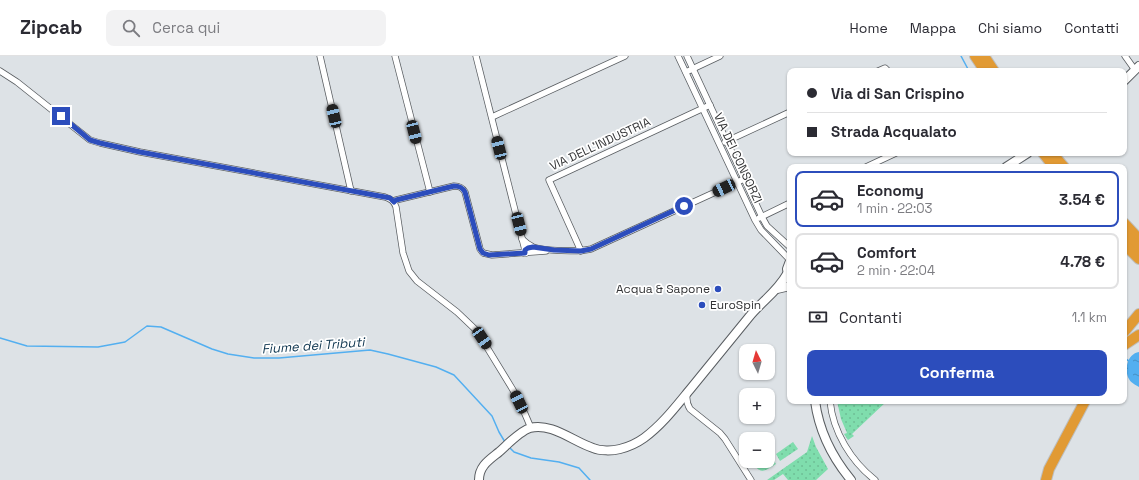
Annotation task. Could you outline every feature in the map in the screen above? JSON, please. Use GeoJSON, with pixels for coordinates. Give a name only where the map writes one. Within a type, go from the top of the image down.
{"type":"FeatureCollection","features":[{"type":"Feature","properties":{"kind":"highway"},"geometry":{"type":"LineString","coordinates":[[975,56],[983,68]]}},
{"type":"Feature","properties":{"kind":"highway"},"geometry":{"type":"LineString","coordinates":[[984,56],[992,68]]}},
{"type":"Feature","properties":{"kind":"highway"},"geometry":{"type":"LineString","coordinates":[[1047,156],[1058,164]]}},
{"type":"Feature","properties":{"kind":"highway"},"geometry":{"type":"LineString","coordinates":[[1127,226],[1139,239]]}},
{"type":"Feature","properties":{"kind":"highway"},"geometry":{"type":"LineString","coordinates":[[1127,236],[1139,248]]}},
{"type":"Feature","properties":{"kind":"highway"},"geometry":{"type":"LineString","coordinates":[[1127,247],[1139,259]]}},
{"type":"Feature","properties":{"kind":"highway"},"geometry":{"type":"LineString","coordinates":[[1127,328],[1139,314]]}},
{"type":"Feature","properties":{"kind":"highway"},"geometry":{"type":"LineString","coordinates":[[1127,343],[1139,335]]}},
{"type":"Feature","properties":{"kind":"highway"},"geometry":{"type":"LineString","coordinates":[[1046,480],[1049,470],[1083,404]]}},
{"type":"Feature","properties":{"kind":"main road"},"geometry":{"type":"LineString","coordinates":[[1127,77],[1137,68]]}},
{"type":"Feature","properties":{"kind":"main road"},"geometry":{"type":"LineString","coordinates":[[1011,164],[1023,156]]}},
{"type":"Feature","properties":{"kind":"main road"},"geometry":{"type":"LineString","coordinates":[[479,480],[479,473],[483,466],[498,452],[531,428],[539,427],[553,429],[593,449],[618,449],[643,439],[673,411],[685,406],[688,392],[753,312],[787,279]]}},
{"type":"Feature","properties":{"kind":"main road"},"geometry":{"type":"LineString","coordinates":[[777,289],[787,287]]}},
{"type":"Feature","properties":{"kind":"main road"},"geometry":{"type":"LineString","coordinates":[[816,404],[820,425],[829,447],[840,467],[851,480]]}},
{"type":"Feature","properties":{"kind":"street"},"geometry":{"type":"LineString","coordinates":[[320,56],[351,190]]}},
{"type":"Feature","properties":{"kind":"street"},"geometry":{"type":"LineString","coordinates":[[395,56],[430,192]]}},
{"type":"Feature","properties":{"kind":"street"},"geometry":{"type":"LineString","coordinates":[[476,56],[525,252]]}},
{"type":"Feature","properties":{"kind":"street"},"geometry":{"type":"LineString","coordinates":[[492,117],[625,56]]}},
{"type":"Feature","properties":{"kind":"street","name":"VIA DEI CONSORZI"},"geometry":{"type":"LineString","coordinates":[[678,56],[755,220],[761,230],[787,257]]}},
{"type":"Feature","properties":{"kind":"street","name":"VIA DEI CONSORZI"},"geometry":{"type":"LineString","coordinates":[[687,56],[762,217],[767,226],[787,244]]}},
{"type":"Feature","properties":{"kind":"street"},"geometry":{"type":"LineString","coordinates":[[686,72],[720,56]]}},
{"type":"Feature","properties":{"kind":"street"},"geometry":{"type":"LineString","coordinates":[[1125,56],[1137,68]]}},
{"type":"Feature","properties":{"kind":"street"},"geometry":{"type":"LineString","coordinates":[[0,71],[90,140],[140,152],[390,198],[394,202],[398,215],[403,253],[409,272],[417,281],[457,312],[477,331],[513,390],[531,428]]}},
{"type":"Feature","properties":{"kind":"street","name":"VIA DELL'INDUSTRIA"},"geometry":{"type":"LineString","coordinates":[[581,251],[549,180],[710,105]]}},
{"type":"Feature","properties":{"kind":"street"},"geometry":{"type":"LineString","coordinates":[[720,145],[787,113]]}},
{"type":"Feature","properties":{"kind":"street"},"geometry":{"type":"LineString","coordinates":[[872,164],[890,156]]}},
{"type":"Feature","properties":{"kind":"street"},"geometry":{"type":"LineString","coordinates":[[525,252],[528,248],[533,247],[554,250],[581,251],[591,249],[744,179]]}},
{"type":"Feature","properties":{"kind":"street"},"geometry":{"type":"LineString","coordinates":[[394,202],[396,200],[454,186],[460,187],[463,189],[480,249],[483,253],[492,255],[554,250]]}},
{"type":"Feature","properties":{"kind":"street"},"geometry":{"type":"LineString","coordinates":[[755,220],[787,205]]}},
{"type":"Feature","properties":{"kind":"street"},"geometry":{"type":"LineString","coordinates":[[522,239],[533,247]]}},
{"type":"Feature","properties":{"kind":"street"},"geometry":{"type":"LineString","coordinates":[[831,404],[834,419],[846,448],[854,460],[875,480]]}},
{"type":"Feature","properties":{"kind":"street"},"geometry":{"type":"LineString","coordinates":[[685,406],[720,433],[751,480]]}},
{"type":"Feature","properties":{"kind":"green space"},"geometry":{"type":"Polygon","coordinates":[[[838,404],[884,404],[852,434],[854,436],[848,440],[844,434],[847,433],[841,419],[838,404]]]}},
{"type":"Feature","properties":{"kind":"green space"},"geometry":{"type":"Polygon","coordinates":[[[812,436],[828,469],[816,480],[788,480],[783,474],[774,480],[767,480],[807,452],[812,436]]]}},
{"type":"Feature","properties":{"kind":"green space"},"geometry":{"type":"Polygon","coordinates":[[[793,442],[798,449],[780,461],[776,454],[793,442]]]}},
{"type":"Feature","properties":{"kind":"green space"},"geometry":{"type":"Polygon","coordinates":[[[757,468],[769,468],[763,471],[757,468]]]}},
{"type":"Feature","properties":{"kind":"water"},"geometry":{"type":"Polygon","coordinates":[[[1139,352],[1139,387],[1130,380],[1127,367],[1129,359],[1135,353],[1139,352]]]}},
{"type":"Feature","properties":{"kind":"waterway"},"geometry":{"type":"LineString","coordinates":[[961,56],[967,68]]}},
{"type":"Feature","properties":{"kind":"waterway","name":"Fiume dei Tributi"},"geometry":{"type":"LineString","coordinates":[[0,338],[27,346],[98,347],[125,342],[147,326],[161,327],[212,349],[228,354],[254,358],[279,358],[370,350],[436,367],[454,375],[492,416],[505,442]]}},
{"type":"Feature","properties":{"kind":"waterway","name":"Fiume dei Tributi"},"geometry":{"type":"LineString","coordinates":[[509,447],[514,452],[531,458],[559,462],[579,468],[590,480]]}},
{"type":"Feature","properties":{"kind":"place","name":"Acqua & Sapone"},"geometry":{"type":"Point","coordinates":[718,289]}},
{"type":"Feature","properties":{"kind":"place","name":"EuroSpin"},"geometry":{"type":"Point","coordinates":[702,305]}},
{"type":"Feature","properties":{"kind":"route"},"geometry":{"type":"LineString","coordinates":[[61,116],[90,140],[100,143],[140,152],[390,198],[394,202],[396,200],[458,186],[465,192],[480,249],[483,253],[489,255],[525,253],[526,249],[533,247],[554,250],[581,251],[591,249],[684,206]]}}]}
